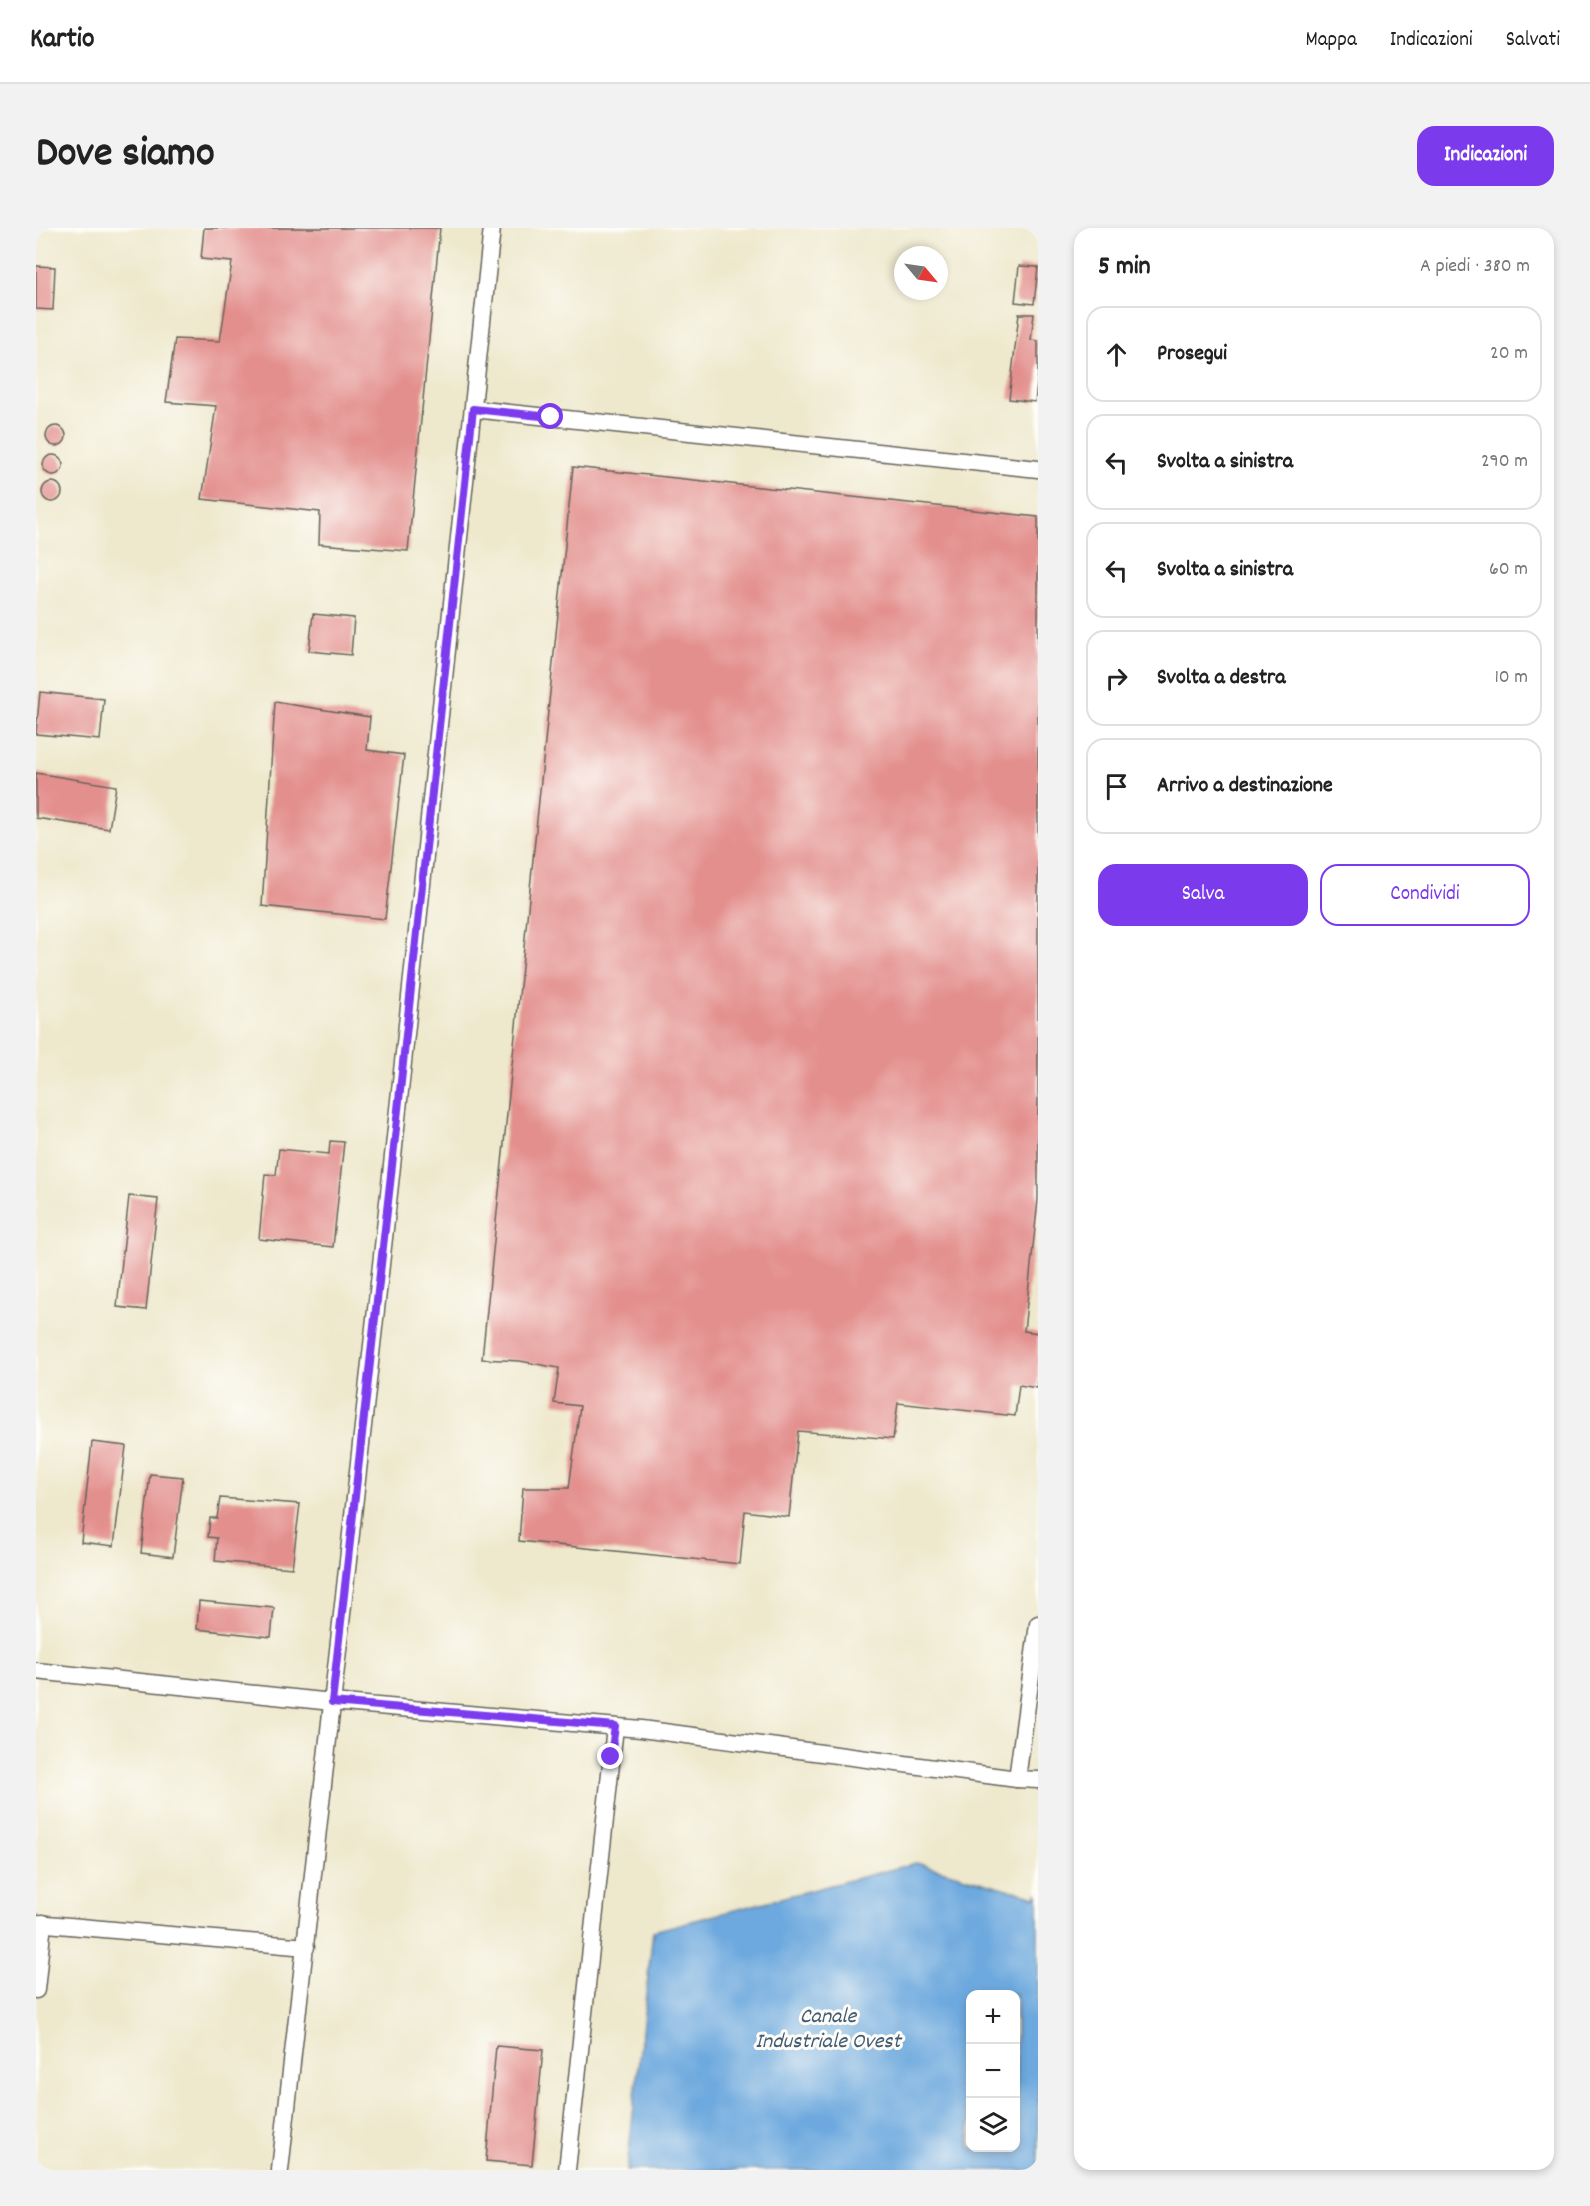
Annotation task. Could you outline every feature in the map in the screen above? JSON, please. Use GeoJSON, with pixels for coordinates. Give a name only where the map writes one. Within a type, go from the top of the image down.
{"type":"FeatureCollection","features":[{"type":"Feature","properties":{"kind":"lane"},"geometry":{"type":"LineString","coordinates":[[280,2170],[390,1187],[492,228]]}},
{"type":"Feature","properties":{"kind":"lane"},"geometry":{"type":"LineString","coordinates":[[473,409],[1038,469]]}},
{"type":"Feature","properties":{"kind":"lane"},"geometry":{"type":"LineString","coordinates":[[1017,1779],[1038,1624]]}},
{"type":"Feature","properties":{"kind":"lane"},"geometry":{"type":"LineString","coordinates":[[36,1671],[332,1702],[615,1726],[1038,1780]]}},
{"type":"Feature","properties":{"kind":"lane"},"geometry":{"type":"LineString","coordinates":[[567,2170],[615,1726]]}},
{"type":"Feature","properties":{"kind":"lane"},"geometry":{"type":"LineString","coordinates":[[36,1990],[40,1923],[306,1947]]}},
{"type":"Feature","properties":{"kind":"water","name":"Canale Industriale Ovest"},"geometry":{"type":"Polygon","coordinates":[[[916,1863],[1036,1897],[1038,1892],[1038,2170],[627,2170],[653,1931],[916,1863]]]}},
{"type":"Feature","properties":{"kind":"building"},"geometry":{"type":"Polygon","coordinates":[[[204,228],[440,228],[408,551],[319,544],[320,512],[202,499],[216,406],[166,402],[175,339],[220,341],[232,262],[201,259],[204,228]]]}},
{"type":"Feature","properties":{"kind":"building"},"geometry":{"type":"Polygon","coordinates":[[[36,266],[55,267],[53,310],[36,309],[36,266]]]}},
{"type":"Feature","properties":{"kind":"building"},"geometry":{"type":"Polygon","coordinates":[[[1019,266],[1038,267],[1034,304],[1015,302],[1019,266]]]}},
{"type":"Feature","properties":{"kind":"building"},"geometry":{"type":"Polygon","coordinates":[[[1019,314],[1034,314],[1031,340],[1038,341],[1035,402],[1009,399],[1019,314]]]}},
{"type":"Feature","properties":{"kind":"building"},"geometry":{"type":"Polygon","coordinates":[[[52,426],[60,426],[66,432],[66,440],[60,446],[52,446],[46,440],[46,432],[52,426]]]}},
{"type":"Feature","properties":{"kind":"building"},"geometry":{"type":"Polygon","coordinates":[[[49,455],[57,455],[63,461],[63,469],[57,475],[49,475],[43,469],[43,461],[49,455]]]}},
{"type":"Feature","properties":{"kind":"building"},"geometry":{"type":"Polygon","coordinates":[[[573,467],[1038,517],[1038,1200],[1024,1331],[1038,1333],[1038,1388],[1019,1385],[1015,1416],[898,1403],[893,1439],[798,1431],[789,1517],[745,1511],[740,1564],[519,1541],[523,1488],[569,1488],[580,1406],[554,1403],[559,1368],[520,1361],[482,1359],[573,467]]]}},
{"type":"Feature","properties":{"kind":"building"},"geometry":{"type":"Polygon","coordinates":[[[52,482],[59,485],[62,492],[59,499],[52,502],[45,499],[42,492],[45,485],[52,482]]]}},
{"type":"Feature","properties":{"kind":"building"},"geometry":{"type":"Polygon","coordinates":[[[313,614],[354,618],[351,655],[309,651],[313,614]]]}},
{"type":"Feature","properties":{"kind":"building"},"geometry":{"type":"Polygon","coordinates":[[[40,692],[104,699],[100,740],[36,734],[40,692]]]}},
{"type":"Feature","properties":{"kind":"building"},"geometry":{"type":"Polygon","coordinates":[[[275,702],[370,717],[367,750],[404,755],[385,919],[262,906],[275,702]]]}},
{"type":"Feature","properties":{"kind":"building"},"geometry":{"type":"Polygon","coordinates":[[[36,773],[116,786],[109,829],[36,818],[36,773]]]}},
{"type":"Feature","properties":{"kind":"building"},"geometry":{"type":"Polygon","coordinates":[[[330,1141],[344,1142],[333,1247],[259,1239],[265,1174],[276,1175],[279,1149],[329,1154],[330,1141]]]}},
{"type":"Feature","properties":{"kind":"building"},"geometry":{"type":"Polygon","coordinates":[[[129,1196],[158,1199],[146,1310],[117,1307],[129,1196]]]}},
{"type":"Feature","properties":{"kind":"building"},"geometry":{"type":"Polygon","coordinates":[[[92,1442],[126,1446],[114,1546],[81,1542],[92,1442]]]}},
{"type":"Feature","properties":{"kind":"building"},"geometry":{"type":"Polygon","coordinates":[[[150,1474],[183,1477],[173,1557],[141,1553],[150,1474]]]}},
{"type":"Feature","properties":{"kind":"building"},"geometry":{"type":"Polygon","coordinates":[[[220,1498],[300,1504],[292,1568],[215,1561],[217,1538],[208,1537],[210,1518],[217,1518],[220,1498]]]}},
{"type":"Feature","properties":{"kind":"building"},"geometry":{"type":"Polygon","coordinates":[[[199,1601],[274,1608],[271,1637],[197,1629],[199,1601]]]}},
{"type":"Feature","properties":{"kind":"building"},"geometry":{"type":"Polygon","coordinates":[[[496,2046],[543,2050],[532,2165],[486,2161],[496,2046]]]}},
{"type":"Feature","properties":{"kind":"route"},"geometry":{"type":"LineString","coordinates":[[551,417],[473,409],[332,1702],[615,1726],[611,1757]]}}]}
